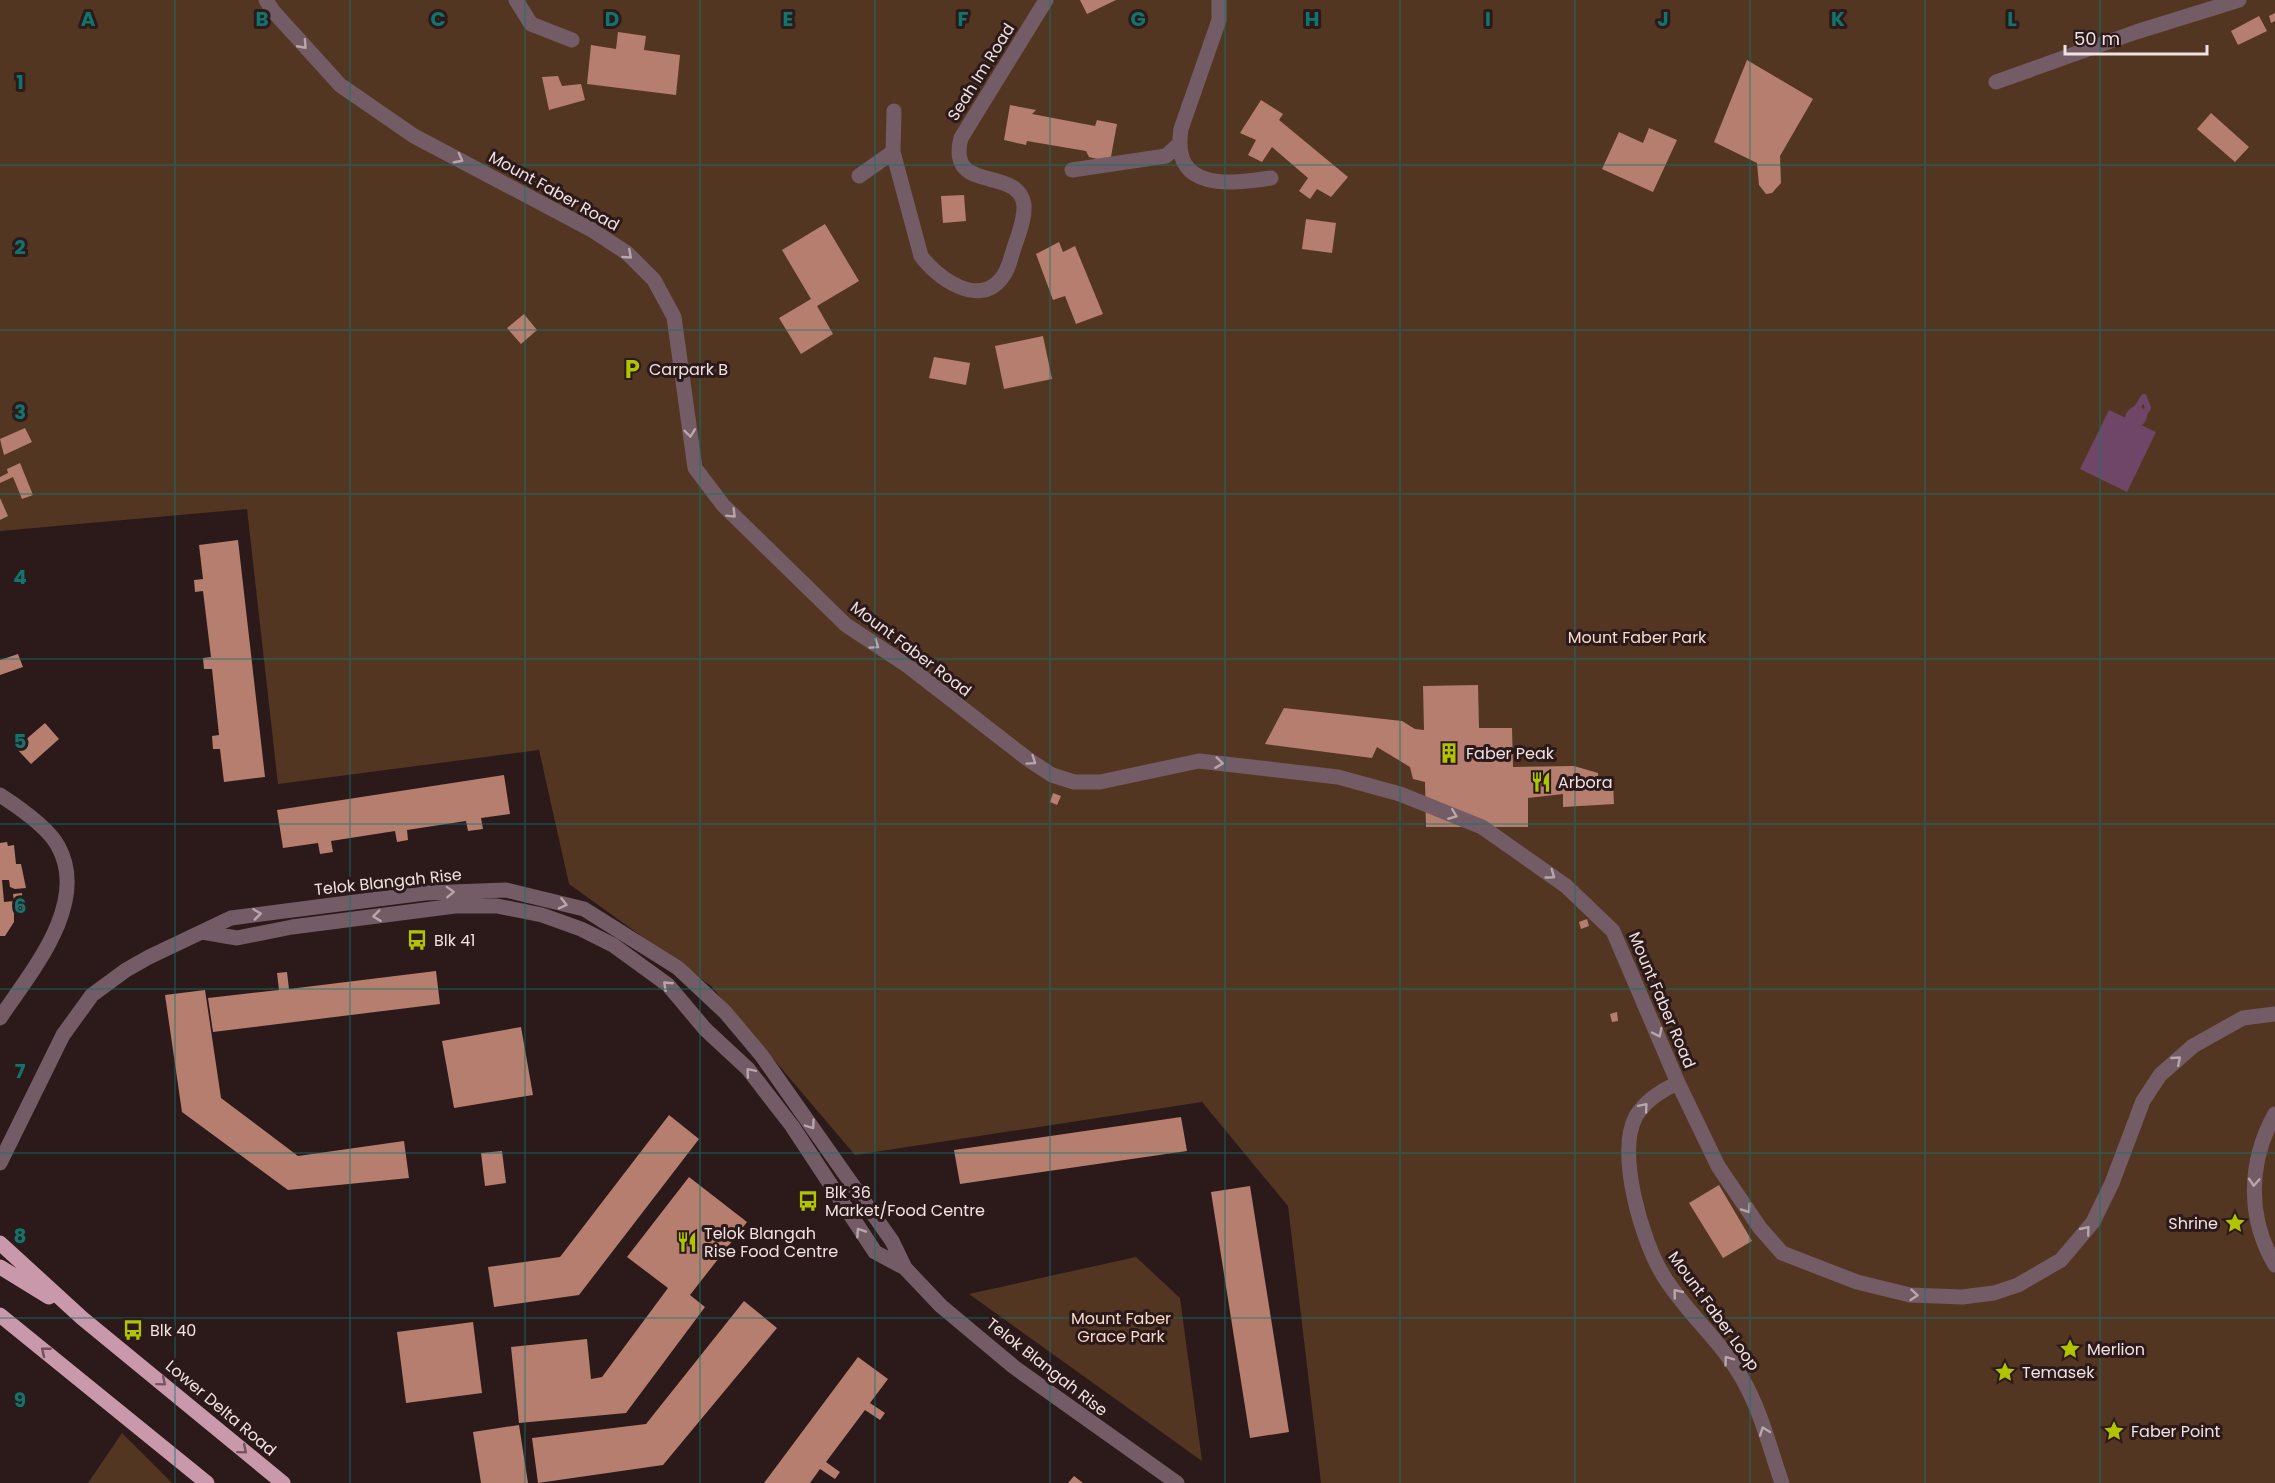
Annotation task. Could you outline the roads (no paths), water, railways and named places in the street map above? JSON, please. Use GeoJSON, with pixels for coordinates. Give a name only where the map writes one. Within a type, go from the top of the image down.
{"type":"FeatureCollection","features":[{"type":"Feature","properties":{"kind":"main road","name":"Lower Delta Road"},"geometry":{"type":"LineString","coordinates":[[0,1243],[82,1318],[284,1483]]}},
{"type":"Feature","properties":{"kind":"main road"},"geometry":{"type":"LineString","coordinates":[[0,1267],[82,1318]]}},
{"type":"Feature","properties":{"kind":"main road"},"geometry":{"type":"LineString","coordinates":[[0,1315],[207,1483]]}},
{"type":"Feature","properties":{"kind":"street","name":"Mount Faber Road"},"geometry":{"type":"LineString","coordinates":[[266,0],[273,11],[340,85],[414,136],[592,230],[627,253],[654,280],[674,317],[694,468],[723,505],[846,625],[908,666],[1029,760],[1052,775],[1074,782],[1100,782],[1199,760],[1338,777],[1400,794],[1482,826],[1566,886],[1613,931],[1678,1083]]}},
{"type":"Feature","properties":{"kind":"street"},"geometry":{"type":"LineString","coordinates":[[516,0],[531,24],[572,40]]}},
{"type":"Feature","properties":{"kind":"street","name":"Seah Im Road"},"geometry":{"type":"LineString","coordinates":[[894,111],[893,152],[921,256],[931,270],[945,281],[972,291],[982,291],[1000,281],[1006,273],[1020,231],[1024,205],[1021,196],[1007,184],[974,176],[967,171],[962,164],[959,147],[961,138],[1046,0]]}},
{"type":"Feature","properties":{"kind":"street"},"geometry":{"type":"LineString","coordinates":[[1219,0],[1219,20],[1181,129],[1178,145],[1189,169],[1203,179],[1218,183],[1271,178]]}},
{"type":"Feature","properties":{"kind":"street"},"geometry":{"type":"LineString","coordinates":[[1996,82],[2136,32],[2238,0]]}},
{"type":"Feature","properties":{"kind":"street"},"geometry":{"type":"LineString","coordinates":[[1072,170],[1166,156],[1178,145]]}},
{"type":"Feature","properties":{"kind":"street"},"geometry":{"type":"LineString","coordinates":[[859,176],[893,152]]}},
{"type":"Feature","properties":{"kind":"street"},"geometry":{"type":"LineString","coordinates":[[0,795],[21,808],[57,843],[66,862],[69,884],[64,913],[0,1018]]}},
{"type":"Feature","properties":{"kind":"street","name":"Telok Blangah Rise"},"geometry":{"type":"LineString","coordinates":[[0,1161],[63,1035],[92,995],[126,970],[231,918],[425,893],[506,890],[584,909],[678,968],[725,1012],[762,1056],[892,1241],[904,1269]]}},
{"type":"Feature","properties":{"kind":"street","name":"Telok Blangah Rise"},"geometry":{"type":"LineString","coordinates":[[202,932],[237,938],[292,927],[455,906],[508,908],[542,915],[581,929],[613,945],[668,985],[705,1029],[748,1069],[792,1126],[875,1252],[904,1269],[941,1306],[1014,1367],[1176,1483]]}},
{"type":"Feature","properties":{"kind":"street"},"geometry":{"type":"LineString","coordinates":[[705,1029],[725,1012]]}},
{"type":"Feature","properties":{"kind":"street"},"geometry":{"type":"LineString","coordinates":[[1678,1083],[1719,1166],[1760,1228],[1782,1253],[1857,1282],[1910,1295],[1962,1297],[1994,1293],[2018,1285],[2061,1260],[2093,1221],[2112,1183],[2143,1101],[2160,1075],[2193,1046],[2242,1018],[2275,1014]]}},
{"type":"Feature","properties":{"kind":"street","name":"Mount Faber Loop"},"geometry":{"type":"LineString","coordinates":[[1678,1083],[1653,1096],[1636,1117],[1629,1147],[1632,1183],[1647,1245],[1663,1276],[1743,1380],[1782,1483]]}},
{"type":"Feature","properties":{"kind":"street"},"geometry":{"type":"LineString","coordinates":[[2275,1114],[2269,1125],[2254,1174],[2253,1203],[2264,1246],[2275,1265]]}},
{"type":"Feature","properties":{"kind":"waterway"},"geometry":{"type":"LineString","coordinates":[[2144,397],[2148,408],[2141,419],[2133,414],[2144,397]]}},
{"type":"Feature","properties":{"kind":"place","name":"Carpark B"},"geometry":{"type":"Point","coordinates":[632,369]}},
{"type":"Feature","properties":{"kind":"place","name":"Faber Peak"},"geometry":{"type":"Point","coordinates":[1449,753]}},
{"type":"Feature","properties":{"kind":"place","name":"Arbora"},"geometry":{"type":"Point","coordinates":[1541,782]}},
{"type":"Feature","properties":{"kind":"place","name":"Blk 41"},"geometry":{"type":"Point","coordinates":[417,940]}},
{"type":"Feature","properties":{"kind":"place","name":"Blk 36 Market/Food Centre"},"geometry":{"type":"Point","coordinates":[808,1201]}},
{"type":"Feature","properties":{"kind":"place","name":"Shrine"},"geometry":{"type":"Point","coordinates":[2235,1223]}},
{"type":"Feature","properties":{"kind":"place","name":"Telok Blangah Rise Food Centre"},"geometry":{"type":"Point","coordinates":[687,1242]}},
{"type":"Feature","properties":{"kind":"place","name":"Blk 40"},"geometry":{"type":"Point","coordinates":[133,1330]}},
{"type":"Feature","properties":{"kind":"place","name":"Merlion"},"geometry":{"type":"Point","coordinates":[2070,1349]}},
{"type":"Feature","properties":{"kind":"place","name":"Temasek"},"geometry":{"type":"Point","coordinates":[2005,1372]}},
{"type":"Feature","properties":{"kind":"place","name":"Faber Point"},"geometry":{"type":"Point","coordinates":[2114,1431]}},
{"type":"Feature","properties":{"kind":"park label","name":"Mount Faber Park"},"geometry":{"type":"Point","coordinates":[1637,637]}},
{"type":"Feature","properties":{"kind":"park label","name":"Mount Faber Grace Park"},"geometry":{"type":"Point","coordinates":[1121,1327]}}]}
